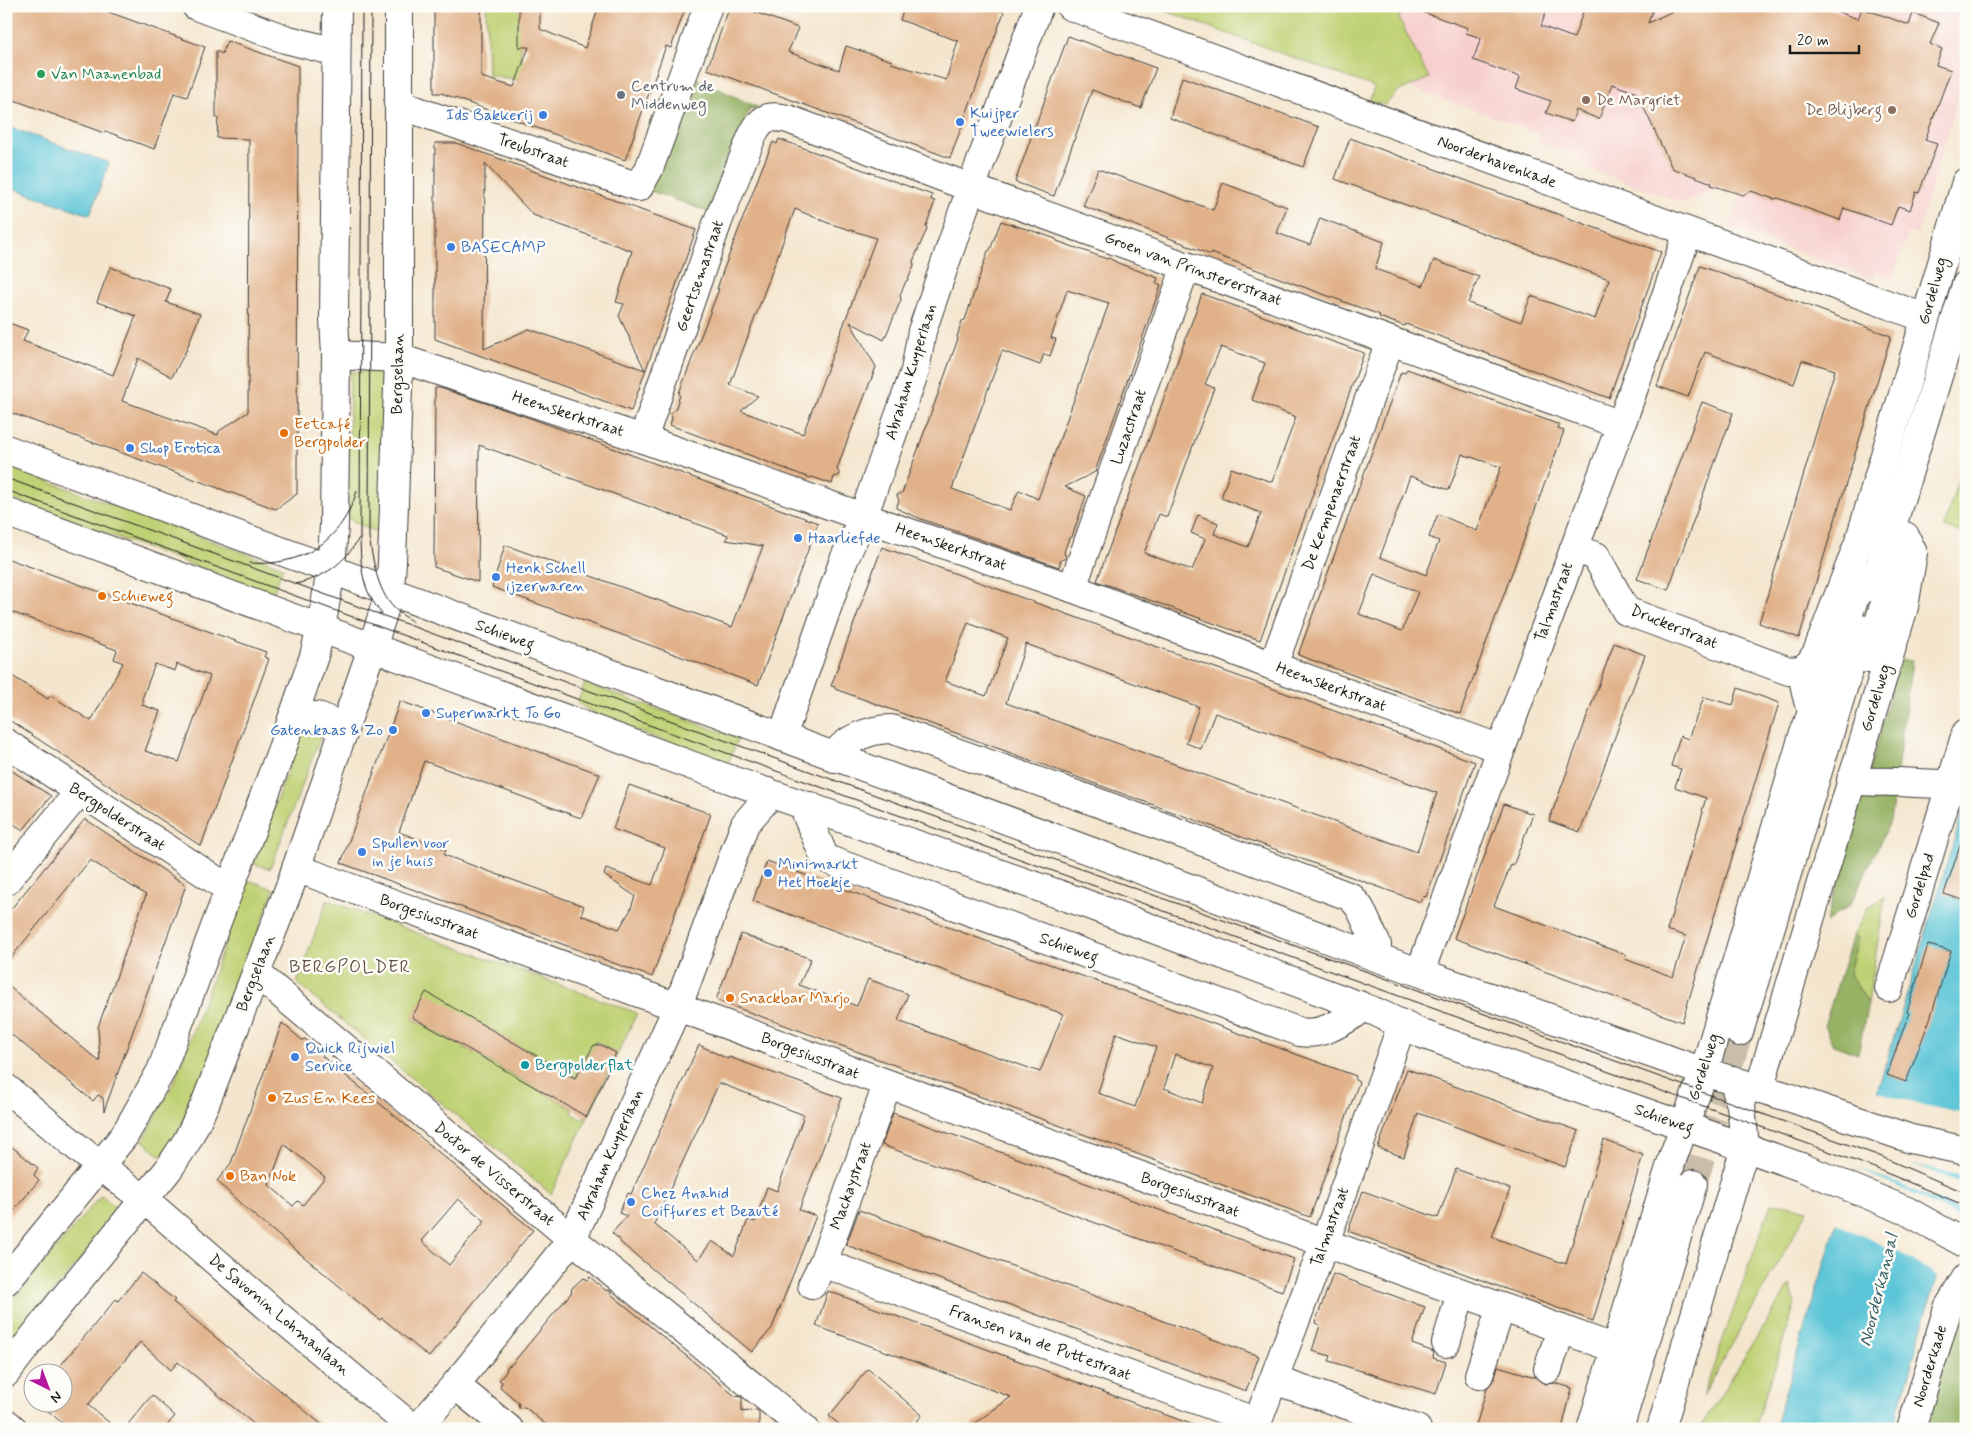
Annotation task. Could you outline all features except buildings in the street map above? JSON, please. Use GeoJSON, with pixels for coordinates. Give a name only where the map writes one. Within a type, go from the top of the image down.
{"type":"FeatureCollection","features":[{"type":"Feature","properties":{"kind":"street"},"geometry":{"type":"LineString","coordinates":[[196,6],[285,39],[336,52]]}},
{"type":"Feature","properties":{"kind":"street"},"geometry":{"type":"LineString","coordinates":[[6,1281],[124,1136],[161,1071],[292,719],[321,628],[331,570],[335,504],[336,355],[334,309],[337,6]]}},
{"type":"Feature","properties":{"kind":"street","name":"Bergselaan"},"geometry":{"type":"LineString","coordinates":[[6,1373],[168,1170],[187,1141],[205,1104],[296,868],[390,591],[400,358],[399,6]]}},
{"type":"Feature","properties":{"kind":"street","name":"Treubstraat"},"geometry":{"type":"LineString","coordinates":[[398,103],[639,187],[649,169],[708,6]]}},
{"type":"Feature","properties":{"kind":"street","name":"Abraham Kuyperlaan"},"geometry":{"type":"LineString","coordinates":[[787,724],[843,562],[863,517],[914,371],[922,331],[971,188],[1039,6]]}},
{"type":"Feature","properties":{"kind":"street","name":"Noorderhavenkade"},"geometry":{"type":"LineString","coordinates":[[1070,6],[1925,318]]}},
{"type":"Feature","properties":{"kind":"street","name":"Groen van Prinstererstraat"},"geometry":{"type":"LineString","coordinates":[[766,118],[776,116],[788,119],[971,188],[1621,425]]}},
{"type":"Feature","properties":{"kind":"street","name":"Geertsemastraat"},"geometry":{"type":"LineString","coordinates":[[643,439],[718,221],[756,127],[766,118]]}},
{"type":"Feature","properties":{"kind":"street","name":"Gordelweg"},"geometry":{"type":"LineString","coordinates":[[1801,670],[1810,664],[1817,652],[1855,553],[1966,182]]}},
{"type":"Feature","properties":{"kind":"street","name":"Talmastraat"},"geometry":{"type":"LineString","coordinates":[[1420,972],[1621,425],[1688,232]]}},
{"type":"Feature","properties":{"kind":"street","name":"Luzacstraat"},"geometry":{"type":"LineString","coordinates":[[1072,588],[1186,266]]}},
{"type":"Feature","properties":{"kind":"street","name":"Gordelweg"},"geometry":{"type":"LineString","coordinates":[[1966,285],[1879,569],[1746,1034],[1966,336]]}},
{"type":"Feature","properties":{"kind":"street","name":"De Kempenaerstraat"},"geometry":{"type":"LineString","coordinates":[[1273,666],[1390,341]]}},
{"type":"Feature","properties":{"kind":"street","name":"Heemskerkstraat"},"geometry":{"type":"LineString","coordinates":[[336,355],[400,358],[643,439],[863,517],[1072,588],[1273,666],[1501,750]]}},
{"type":"Feature","properties":{"kind":"street","name":"Schieweg"},"geometry":{"type":"LineString","coordinates":[[6,450],[390,591],[787,724],[834,758],[1371,943],[1420,972],[1704,1072],[1759,1088],[1911,1139],[1966,1151]]}},
{"type":"Feature","properties":{"kind":"street","name":"Schieweg"},"geometry":{"type":"LineString","coordinates":[[6,512],[712,773],[1081,902],[1358,1005],[1398,1034],[1422,1034],[1801,1167],[1907,1211],[1966,1244]]}},
{"type":"Feature","properties":{"kind":"street","name":"Gordelweg"},"geometry":{"type":"LineString","coordinates":[[1759,1088],[1904,607],[1913,553],[1904,536]]}},
{"type":"Feature","properties":{"kind":"street","name":"Druckerstraat"},"geometry":{"type":"LineString","coordinates":[[1574,549],[1596,556],[1626,611],[1789,671],[1801,670]]}},
{"type":"Feature","properties":{"kind":"street","name":"Gordelweg"},"geometry":{"type":"LineString","coordinates":[[1591,1429],[1683,1126],[1704,1072],[1802,739],[1856,594],[1879,569]]}},
{"type":"Feature","properties":{"kind":"street"},"geometry":{"type":"LineString","coordinates":[[1801,670],[1808,701],[1814,704]]}},
{"type":"Feature","properties":{"kind":"street"},"geometry":{"type":"LineString","coordinates":[[292,719],[309,714],[330,721],[343,734]]}},
{"type":"Feature","properties":{"kind":"street"},"geometry":{"type":"LineString","coordinates":[[834,758],[838,748],[849,742],[877,730],[891,730],[1099,803],[1351,897],[1360,908],[1371,943]]}},
{"type":"Feature","properties":{"kind":"street","name":"Gordelpad"},"geometry":{"type":"LineString","coordinates":[[1889,988],[1966,733]]}},
{"type":"Feature","properties":{"kind":"street","name":"Bergpolderstraat"},"geometry":{"type":"LineString","coordinates":[[6,743],[229,889]]}},
{"type":"Feature","properties":{"kind":"street"},"geometry":{"type":"LineString","coordinates":[[1852,780],[1862,782],[1950,784]]}},
{"type":"Feature","properties":{"kind":"street"},"geometry":{"type":"LineString","coordinates":[[6,881],[79,792]]}},
{"type":"Feature","properties":{"kind":"street","name":"Abraham Kuyperlaan"},"geometry":{"type":"LineString","coordinates":[[415,1429],[455,1384],[572,1239],[678,1006],[745,824],[764,802],[768,792]]}},
{"type":"Feature","properties":{"kind":"street","name":"Schieweg"},"geometry":{"type":"LineString","coordinates":[[810,806],[807,816],[824,856],[829,860],[1300,1032],[1314,1033],[1355,1014],[1358,1005]]}},
{"type":"Feature","properties":{"kind":"street","name":"Borgesiusstraat"},"geometry":{"type":"LineString","coordinates":[[296,868],[678,1006],[887,1085],[1616,1348]]}},
{"type":"Feature","properties":{"kind":"street","name":"Doctor de Visserstraat"},"geometry":{"type":"LineString","coordinates":[[256,973],[572,1239],[805,1429]]}},
{"type":"Feature","properties":{"kind":"street","name":"Talmastraat"},"geometry":{"type":"LineString","coordinates":[[1256,1425],[1324,1243],[1398,1034]]}},
{"type":"Feature","properties":{"kind":"street","name":"Gordelweg"},"geometry":{"type":"LineString","coordinates":[[1661,1429],[1745,1147],[1741,1105],[1733,1080]]}},
{"type":"Feature","properties":{"kind":"street","name":"Mackaystraat"},"geometry":{"type":"LineString","coordinates":[[818,1274],[887,1085]]}},
{"type":"Feature","properties":{"kind":"street"},"geometry":{"type":"LineString","coordinates":[[6,1088],[144,1200]]}},
{"type":"Feature","properties":{"kind":"street"},"geometry":{"type":"LineString","coordinates":[[1618,1429],[1700,1186],[1635,1429]]}},
{"type":"Feature","properties":{"kind":"street","name":"De Savornin Lohmanlaan"},"geometry":{"type":"LineString","coordinates":[[144,1200],[274,1312],[415,1429]]}},
{"type":"Feature","properties":{"kind":"street","name":"Fransen van de Puttestraat"},"geometry":{"type":"LineString","coordinates":[[818,1274],[1256,1425]]}},
{"type":"Feature","properties":{"kind":"street","name":"Noorderkade"},"geometry":{"type":"LineString","coordinates":[[1911,1429],[1948,1308],[1966,1278]]}},
{"type":"Feature","properties":{"kind":"street"},"geometry":{"type":"LineString","coordinates":[[1446,1343],[1461,1293]]}},
{"type":"Feature","properties":{"kind":"street"},"geometry":{"type":"LineString","coordinates":[[1479,1375],[1501,1307]]}},
{"type":"Feature","properties":{"kind":"street"},"geometry":{"type":"LineString","coordinates":[[1548,1369],[1561,1329]]}},
{"type":"Feature","properties":{"kind":"street"},"geometry":{"type":"LineString","coordinates":[[1274,1380],[1417,1429]]}},
{"type":"Feature","properties":{"kind":"street"},"geometry":{"type":"LineString","coordinates":[[455,1384],[509,1429]]}},
{"type":"Feature","properties":{"kind":"street"},"geometry":{"type":"LineString","coordinates":[[6,1423],[13,1429]]}},
{"type":"Feature","properties":{"kind":"shaded area"},"geometry":{"type":"Polygon","coordinates":[[[1404,6],[1966,6],[1966,33],[1958,55],[1966,58],[1966,71],[1917,235],[1909,232],[1892,279],[1876,272],[1873,279],[1729,227],[1742,194],[1728,183],[1684,203],[1586,168],[1577,155],[1540,143],[1539,133],[1409,87],[1429,78],[1399,19],[1404,6]]]}},
{"type":"Feature","properties":{"kind":"green space"},"geometry":{"type":"Polygon","coordinates":[[[486,6],[520,6],[521,60],[534,62],[526,81],[488,75],[486,6]]]}},
{"type":"Feature","properties":{"kind":"green space"},"geometry":{"type":"Polygon","coordinates":[[[1152,6],[1404,6],[1399,19],[1429,78],[1397,92],[1385,105],[1369,102],[1374,87],[1152,6]]]}},
{"type":"Feature","properties":{"kind":"green space"},"geometry":{"type":"Polygon","coordinates":[[[695,78],[757,107],[756,110],[750,108],[714,206],[717,215],[648,190],[695,78]]]}},
{"type":"Feature","properties":{"kind":"green space"},"geometry":{"type":"Polygon","coordinates":[[[385,371],[383,535],[348,519],[350,372],[385,371]]]}},
{"type":"Feature","properties":{"kind":"green space"},"geometry":{"type":"Polygon","coordinates":[[[1966,453],[1966,534],[1944,527],[1966,453]]]}},
{"type":"Feature","properties":{"kind":"green space"},"geometry":{"type":"Polygon","coordinates":[[[6,466],[283,567],[273,594],[6,497],[6,466]]]}},
{"type":"Feature","properties":{"kind":"green space"},"geometry":{"type":"Polygon","coordinates":[[[1899,659],[1912,661],[1890,822],[1850,905],[1826,922],[1877,744],[1899,659]]]}},
{"type":"Feature","properties":{"kind":"green space"},"geometry":{"type":"Polygon","coordinates":[[[585,683],[738,738],[728,764],[604,719],[577,703],[585,683]]]}},
{"type":"Feature","properties":{"kind":"green space"},"geometry":{"type":"Polygon","coordinates":[[[308,729],[316,731],[320,738],[270,869],[254,864],[301,732],[308,729]]]}},
{"type":"Feature","properties":{"kind":"green space"},"geometry":{"type":"Polygon","coordinates":[[[248,880],[274,889],[193,1106],[162,1157],[143,1141],[175,1080],[248,880]]]}},
{"type":"Feature","properties":{"kind":"green space"},"geometry":{"type":"Polygon","coordinates":[[[1885,897],[1868,1003],[1849,973],[1858,938],[1853,936],[1868,907],[1885,897]]]}},
{"type":"Feature","properties":{"kind":"green space"},"geometry":{"type":"Polygon","coordinates":[[[327,900],[637,1013],[551,1194],[297,983],[327,900]],[[426,993],[412,1018],[573,1109],[571,1113],[581,1118],[587,1116],[616,1053],[596,1042],[575,1078],[426,993]]]}},
{"type":"Feature","properties":{"kind":"green space"},"geometry":{"type":"Polygon","coordinates":[[[1853,936],[1858,938],[1849,973],[1868,1003],[1858,1054],[1833,1045],[1824,1026],[1853,936]]]}},
{"type":"Feature","properties":{"kind":"green space"},"geometry":{"type":"Polygon","coordinates":[[[101,1195],[121,1212],[6,1347],[6,1308],[101,1195]]]}},
{"type":"Feature","properties":{"kind":"green space"},"geometry":{"type":"Polygon","coordinates":[[[1771,1204],[1783,1204],[1808,1210],[1703,1396],[1771,1204]]]}},
{"type":"Feature","properties":{"kind":"green space"},"geometry":{"type":"Polygon","coordinates":[[[1790,1284],[1795,1303],[1755,1429],[1699,1429],[1790,1284]]]}},
{"type":"Feature","properties":{"kind":"green space"},"geometry":{"type":"Polygon","coordinates":[[[1966,1317],[1966,1429],[1922,1429],[1955,1320],[1966,1317]]]}},
{"type":"Feature","properties":{"kind":"water"},"geometry":{"type":"Polygon","coordinates":[[[6,126],[109,163],[90,215],[6,186],[6,126]]]}},
{"type":"Feature","properties":{"kind":"water","name":"Noorderkanaal"},"geometry":{"type":"Polygon","coordinates":[[[1966,801],[1966,1186],[1893,1429],[1774,1429],[1966,801]]]}},
{"type":"Feature","properties":{"kind":"pier"},"geometry":{"type":"Polygon","coordinates":[[[1876,1091],[1927,1106],[1966,1113],[1966,1177],[1913,1164],[1966,1185],[1966,1194],[1961,1210],[1853,1167],[1926,1200],[1958,1218],[1940,1277],[1902,1254],[1835,1223],[1876,1091]]]}},
{"type":"Feature","properties":{"kind":"tunnel"},"geometry":{"type":"LineString","coordinates":[[1693,1184],[1739,1032]]}},
{"type":"Feature","properties":{"kind":"tram line"},"geometry":{"type":"LineString","coordinates":[[362,6],[360,537],[362,568],[366,587],[382,614]]}},
{"type":"Feature","properties":{"kind":"tram line"},"geometry":{"type":"LineString","coordinates":[[371,6],[369,537],[383,593],[394,608],[413,622]]}},
{"type":"Feature","properties":{"kind":"tram line"},"geometry":{"type":"LineString","coordinates":[[6,478],[850,786],[1877,1155],[1966,1193]]}},
{"type":"Feature","properties":{"kind":"tram line"},"geometry":{"type":"LineString","coordinates":[[6,490],[566,695],[1872,1167],[1966,1206]]}},
{"type":"Feature","properties":{"kind":"tram line"},"geometry":{"type":"LineString","coordinates":[[249,563],[286,561],[317,548],[341,524],[350,509],[357,491]]}},
{"type":"Feature","properties":{"kind":"tram line"},"geometry":{"type":"LineString","coordinates":[[295,584],[315,578],[333,568],[347,555],[359,538]]}},
{"type":"Feature","properties":{"kind":"place","name":"Van Maanenbad"},"geometry":{"type":"Point","coordinates":[41,74]}},
{"type":"Feature","properties":{"kind":"place","name":"Centrum de Middenweg"},"geometry":{"type":"Point","coordinates":[621,95]}},
{"type":"Feature","properties":{"kind":"place","name":"De Margriet"},"geometry":{"type":"Point","coordinates":[1586,100]}},
{"type":"Feature","properties":{"kind":"place","name":"De Blijberg"},"geometry":{"type":"Point","coordinates":[1892,110]}},
{"type":"Feature","properties":{"kind":"place","name":"Ids Bakkerij"},"geometry":{"type":"Point","coordinates":[543,115]}},
{"type":"Feature","properties":{"kind":"place","name":"Kuijper Tweewielers"},"geometry":{"type":"Point","coordinates":[960,122]}},
{"type":"Feature","properties":{"kind":"place","name":"BASECAMP"},"geometry":{"type":"Point","coordinates":[451,247]}},
{"type":"Feature","properties":{"kind":"place","name":"Eetcafé Bergpolder"},"geometry":{"type":"Point","coordinates":[284,433]}},
{"type":"Feature","properties":{"kind":"place","name":"Shop Erotica"},"geometry":{"type":"Point","coordinates":[130,448]}},
{"type":"Feature","properties":{"kind":"place","name":"Haarliefde"},"geometry":{"type":"Point","coordinates":[798,538]}},
{"type":"Feature","properties":{"kind":"place","name":"Henk Schell ijzerwaren"},"geometry":{"type":"Point","coordinates":[496,577]}},
{"type":"Feature","properties":{"kind":"place","name":"Schieweg"},"geometry":{"type":"Point","coordinates":[102,596]}},
{"type":"Feature","properties":{"kind":"place","name":"Supermarkt To Go"},"geometry":{"type":"Point","coordinates":[426,713]}},
{"type":"Feature","properties":{"kind":"place","name":"Gatenkaas & Zo"},"geometry":{"type":"Point","coordinates":[393,730]}},
{"type":"Feature","properties":{"kind":"place","name":"Spullen voor in je huis"},"geometry":{"type":"Point","coordinates":[362,852]}},
{"type":"Feature","properties":{"kind":"place","name":"Minimarkt Het Hoekje"},"geometry":{"type":"Point","coordinates":[768,873]}},
{"type":"Feature","properties":{"kind":"place","name":"Snackbar Marjo"},"geometry":{"type":"Point","coordinates":[730,998]}},
{"type":"Feature","properties":{"kind":"place","name":"Quick Rijwiel Service"},"geometry":{"type":"Point","coordinates":[295,1057]}},
{"type":"Feature","properties":{"kind":"place","name":"Bergpolderflat"},"geometry":{"type":"Point","coordinates":[525,1065]}},
{"type":"Feature","properties":{"kind":"place","name":"Zus En Kees"},"geometry":{"type":"Point","coordinates":[272,1098]}},
{"type":"Feature","properties":{"kind":"place","name":"Ban Nok"},"geometry":{"type":"Point","coordinates":[230,1176]}},
{"type":"Feature","properties":{"kind":"place","name":"Chez Anahid Coiffures et Beauté"},"geometry":{"type":"Point","coordinates":[631,1202]}},
{"type":"Feature","properties":{"kind":"district","name":"BERGPOLDER"},"geometry":{"type":"Point","coordinates":[350,967]}}]}
